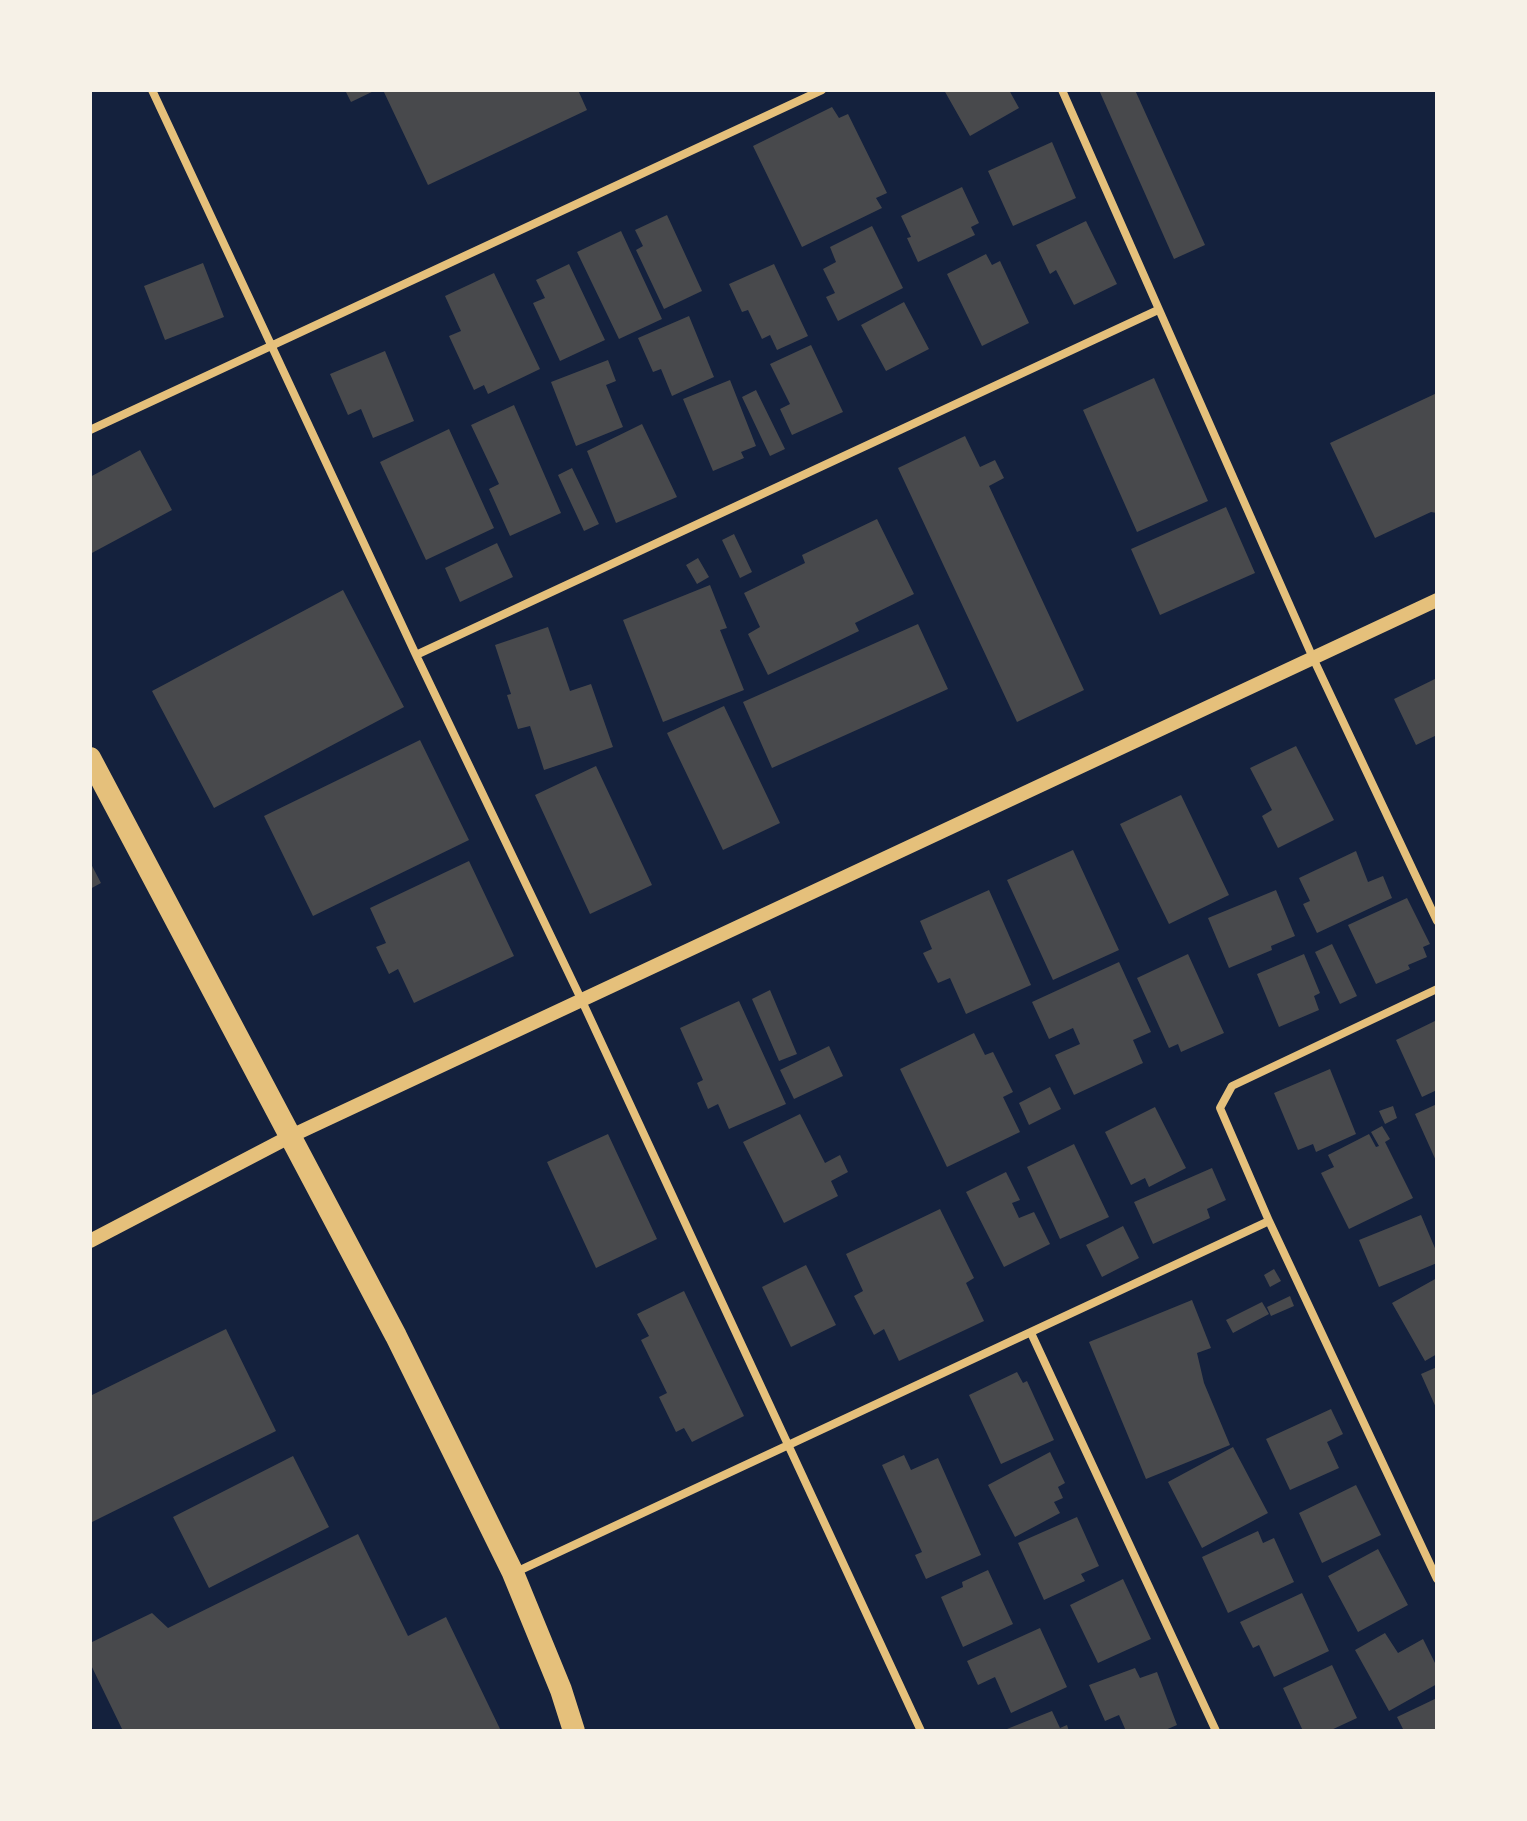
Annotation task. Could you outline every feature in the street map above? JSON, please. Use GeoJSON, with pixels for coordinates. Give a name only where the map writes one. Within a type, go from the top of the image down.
{"type":"FeatureCollection","features":[{"type":"Feature","properties":{"kind":"highway"},"geometry":{"type":"LineString","coordinates":[[90,758],[396,1336],[513,1573],[561,1690],[574,1731]]}},
{"type":"Feature","properties":{"kind":"street"},"geometry":{"type":"LineString","coordinates":[[152,90],[416,655],[582,1001],[921,1731]]}},
{"type":"Feature","properties":{"kind":"street"},"geometry":{"type":"LineString","coordinates":[[90,430],[822,90]]}},
{"type":"Feature","properties":{"kind":"street"},"geometry":{"type":"LineString","coordinates":[[1062,90],[1313,658],[1437,921]]}},
{"type":"Feature","properties":{"kind":"street"},"geometry":{"type":"LineString","coordinates":[[416,655],[1158,310]]}},
{"type":"Feature","properties":{"kind":"street"},"geometry":{"type":"LineString","coordinates":[[90,1241],[291,1136],[1437,600]]}},
{"type":"Feature","properties":{"kind":"street"},"geometry":{"type":"LineString","coordinates":[[1437,989],[1232,1086],[1220,1108],[1269,1221],[1437,1579]]}},
{"type":"Feature","properties":{"kind":"street"},"geometry":{"type":"LineString","coordinates":[[513,1573],[1269,1221]]}},
{"type":"Feature","properties":{"kind":"street"},"geometry":{"type":"LineString","coordinates":[[1031,1333],[1216,1731]]}},
{"type":"Feature","properties":{"kind":"building"},"geometry":{"type":"Polygon","coordinates":[[[345,90],[376,90],[351,102],[345,90]]]}},
{"type":"Feature","properties":{"kind":"building"},"geometry":{"type":"Polygon","coordinates":[[[383,90],[578,90],[587,110],[428,185],[383,90]]]}},
{"type":"Feature","properties":{"kind":"building"},"geometry":{"type":"Polygon","coordinates":[[[944,90],[1009,90],[1019,108],[970,136],[944,90]]]}},
{"type":"Feature","properties":{"kind":"building"},"geometry":{"type":"Polygon","coordinates":[[[1099,90],[1135,90],[1205,245],[1174,259],[1099,90]]]}},
{"type":"Feature","properties":{"kind":"building"},"geometry":{"type":"Polygon","coordinates":[[[832,107],[839,118],[848,114],[887,193],[876,198],[882,208],[802,247],[753,146],[832,107]]]}},
{"type":"Feature","properties":{"kind":"building"},"geometry":{"type":"Polygon","coordinates":[[[1052,142],[1076,198],[1013,226],[988,171],[1052,142]]]}},
{"type":"Feature","properties":{"kind":"building"},"geometry":{"type":"Polygon","coordinates":[[[962,187],[979,223],[971,227],[975,235],[918,262],[901,216],[962,187]]]}},
{"type":"Feature","properties":{"kind":"building"},"geometry":{"type":"Polygon","coordinates":[[[667,215],[702,291],[664,309],[636,250],[643,246],[635,230],[667,215]]]}},
{"type":"Feature","properties":{"kind":"building"},"geometry":{"type":"Polygon","coordinates":[[[1086,221],[1117,284],[1074,305],[1056,270],[1050,274],[1036,245],[1086,221]]]}},
{"type":"Feature","properties":{"kind":"building"},"geometry":{"type":"Polygon","coordinates":[[[872,226],[903,288],[838,321],[826,297],[835,293],[823,269],[836,262],[830,247],[872,226]]]}},
{"type":"Feature","properties":{"kind":"building"},"geometry":{"type":"Polygon","coordinates":[[[621,231],[662,319],[619,339],[577,252],[621,231]]]}},
{"type":"Feature","properties":{"kind":"building"},"geometry":{"type":"Polygon","coordinates":[[[986,254],[992,265],[1000,261],[1029,323],[982,346],[947,274],[986,254]]]}},
{"type":"Feature","properties":{"kind":"building"},"geometry":{"type":"Polygon","coordinates":[[[203,263],[224,317],[165,340],[144,286],[203,263]]]}},
{"type":"Feature","properties":{"kind":"building"},"geometry":{"type":"Polygon","coordinates":[[[569,264],[605,340],[560,361],[533,303],[545,298],[536,280],[569,264]]]}},
{"type":"Feature","properties":{"kind":"building"},"geometry":{"type":"Polygon","coordinates":[[[774,264],[808,336],[777,350],[770,335],[762,339],[748,310],[742,312],[729,284],[774,264]]]}},
{"type":"Feature","properties":{"kind":"building"},"geometry":{"type":"Polygon","coordinates":[[[494,273],[540,369],[488,394],[484,385],[474,390],[449,336],[461,331],[445,296],[494,273]]]}},
{"type":"Feature","properties":{"kind":"building"},"geometry":{"type":"Polygon","coordinates":[[[904,302],[929,349],[886,371],[861,325],[904,302]]]}},
{"type":"Feature","properties":{"kind":"building"},"geometry":{"type":"Polygon","coordinates":[[[689,316],[714,377],[672,396],[661,369],[653,372],[638,338],[689,316]]]}},
{"type":"Feature","properties":{"kind":"building"},"geometry":{"type":"Polygon","coordinates":[[[811,345],[843,412],[792,435],[780,409],[790,404],[770,364],[811,345]]]}},
{"type":"Feature","properties":{"kind":"building"},"geometry":{"type":"Polygon","coordinates":[[[385,351],[414,421],[373,438],[361,409],[348,415],[330,374],[385,351]]]}},
{"type":"Feature","properties":{"kind":"building"},"geometry":{"type":"Polygon","coordinates":[[[608,360],[616,381],[606,385],[623,427],[576,446],[551,382],[608,360]]]}},
{"type":"Feature","properties":{"kind":"building"},"geometry":{"type":"Polygon","coordinates":[[[1154,378],[1208,501],[1137,532],[1083,410],[1154,378]]]}},
{"type":"Feature","properties":{"kind":"building"},"geometry":{"type":"Polygon","coordinates":[[[730,380],[756,446],[741,452],[744,458],[713,471],[683,399],[730,380]]]}},
{"type":"Feature","properties":{"kind":"building"},"geometry":{"type":"Polygon","coordinates":[[[756,390],[785,449],[770,456],[742,397],[756,390]]]}},
{"type":"Feature","properties":{"kind":"building"},"geometry":{"type":"Polygon","coordinates":[[[1437,393],[1437,513],[1431,512],[1375,538],[1330,443],[1437,393]]]}},
{"type":"Feature","properties":{"kind":"building"},"geometry":{"type":"Polygon","coordinates":[[[514,405],[561,513],[510,536],[489,489],[499,484],[471,425],[514,405]]]}},
{"type":"Feature","properties":{"kind":"building"},"geometry":{"type":"Polygon","coordinates":[[[642,424],[677,497],[616,523],[587,451],[642,424]]]}},
{"type":"Feature","properties":{"kind":"building"},"geometry":{"type":"Polygon","coordinates":[[[449,429],[494,528],[426,560],[380,462],[449,429]]]}},
{"type":"Feature","properties":{"kind":"building"},"geometry":{"type":"Polygon","coordinates":[[[965,436],[980,467],[995,460],[1004,478],[989,486],[1084,690],[1017,722],[898,468],[965,436]]]}},
{"type":"Feature","properties":{"kind":"building"},"geometry":{"type":"Polygon","coordinates":[[[140,450],[172,510],[90,554],[90,477],[140,450]]]}},
{"type":"Feature","properties":{"kind":"building"},"geometry":{"type":"Polygon","coordinates":[[[572,468],[599,524],[584,531],[558,475],[572,468]]]}},
{"type":"Feature","properties":{"kind":"building"},"geometry":{"type":"Polygon","coordinates":[[[1226,507],[1255,573],[1160,615],[1131,549],[1226,507]]]}},
{"type":"Feature","properties":{"kind":"building"},"geometry":{"type":"Polygon","coordinates":[[[877,519],[914,594],[855,623],[859,631],[768,675],[748,634],[760,627],[744,593],[805,563],[802,555],[877,519]]]}},
{"type":"Feature","properties":{"kind":"building"},"geometry":{"type":"Polygon","coordinates":[[[734,534],[752,572],[740,578],[722,540],[734,534]]]}},
{"type":"Feature","properties":{"kind":"building"},"geometry":{"type":"Polygon","coordinates":[[[497,543],[513,577],[460,602],[445,568],[497,543]]]}},
{"type":"Feature","properties":{"kind":"building"},"geometry":{"type":"Polygon","coordinates":[[[698,558],[709,577],[697,584],[686,565],[698,558]]]}},
{"type":"Feature","properties":{"kind":"building"},"geometry":{"type":"Polygon","coordinates":[[[710,585],[727,628],[720,630],[744,690],[663,722],[623,620],[710,585]]]}},
{"type":"Feature","properties":{"kind":"building"},"geometry":{"type":"Polygon","coordinates":[[[343,590],[404,707],[214,808],[152,691],[343,590]]]}},
{"type":"Feature","properties":{"kind":"building"},"geometry":{"type":"Polygon","coordinates":[[[918,624],[948,689],[772,768],[743,702],[918,624]]]}},
{"type":"Feature","properties":{"kind":"building"},"geometry":{"type":"Polygon","coordinates":[[[548,627],[570,691],[591,684],[613,747],[544,770],[530,726],[518,729],[507,695],[511,694],[495,645],[548,627]]]}},
{"type":"Feature","properties":{"kind":"building"},"geometry":{"type":"Polygon","coordinates":[[[1437,678],[1437,735],[1416,745],[1394,699],[1437,678]]]}},
{"type":"Feature","properties":{"kind":"building"},"geometry":{"type":"Polygon","coordinates":[[[724,706],[780,823],[723,850],[667,733],[724,706]]]}},
{"type":"Feature","properties":{"kind":"building"},"geometry":{"type":"Polygon","coordinates":[[[420,740],[469,840],[313,916],[264,816],[420,740]]]}},
{"type":"Feature","properties":{"kind":"building"},"geometry":{"type":"Polygon","coordinates":[[[1296,746],[1334,820],[1278,848],[1262,816],[1272,810],[1250,768],[1296,746]]]}},
{"type":"Feature","properties":{"kind":"building"},"geometry":{"type":"Polygon","coordinates":[[[596,766],[652,885],[590,914],[535,795],[596,766]]]}},
{"type":"Feature","properties":{"kind":"building"},"geometry":{"type":"Polygon","coordinates":[[[1181,795],[1229,895],[1169,924],[1120,824],[1181,795]]]}},
{"type":"Feature","properties":{"kind":"building"},"geometry":{"type":"Polygon","coordinates":[[[1073,850],[1119,950],[1053,980],[1007,880],[1073,850]]]}},
{"type":"Feature","properties":{"kind":"building"},"geometry":{"type":"Polygon","coordinates":[[[1356,851],[1368,882],[1383,876],[1392,898],[1317,933],[1303,904],[1310,901],[1299,878],[1356,851]]]}},
{"type":"Feature","properties":{"kind":"building"},"geometry":{"type":"Polygon","coordinates":[[[469,861],[514,956],[414,1003],[398,969],[389,974],[376,947],[386,943],[370,908],[469,861]]]}},
{"type":"Feature","properties":{"kind":"building"},"geometry":{"type":"Polygon","coordinates":[[[90,862],[101,883],[90,889],[90,862]]]}},
{"type":"Feature","properties":{"kind":"building"},"geometry":{"type":"Polygon","coordinates":[[[989,890],[1031,985],[966,1014],[950,978],[938,983],[923,953],[932,949],[920,921],[989,890]]]}},
{"type":"Feature","properties":{"kind":"building"},"geometry":{"type":"Polygon","coordinates":[[[1276,890],[1295,936],[1271,946],[1272,950],[1229,968],[1208,918],[1276,890]]]}},
{"type":"Feature","properties":{"kind":"building"},"geometry":{"type":"Polygon","coordinates":[[[1407,898],[1430,944],[1423,947],[1427,957],[1408,965],[1410,969],[1376,984],[1348,925],[1407,898]]]}},
{"type":"Feature","properties":{"kind":"building"},"geometry":{"type":"Polygon","coordinates":[[[1332,944],[1357,996],[1340,1004],[1315,952],[1332,944]]]}},
{"type":"Feature","properties":{"kind":"building"},"geometry":{"type":"Polygon","coordinates":[[[1188,954],[1224,1033],[1181,1052],[1178,1044],[1169,1048],[1137,978],[1188,954]]]}},
{"type":"Feature","properties":{"kind":"building"},"geometry":{"type":"Polygon","coordinates":[[[1304,954],[1320,993],[1314,996],[1319,1010],[1279,1027],[1257,974],[1304,954]]]}},
{"type":"Feature","properties":{"kind":"building"},"geometry":{"type":"Polygon","coordinates":[[[1119,962],[1151,1032],[1133,1040],[1143,1063],[1074,1095],[1055,1055],[1080,1044],[1073,1028],[1049,1039],[1032,1002],[1119,962]]]}},
{"type":"Feature","properties":{"kind":"building"},"geometry":{"type":"Polygon","coordinates":[[[770,990],[797,1054],[779,1061],[752,999],[770,990]]]}},
{"type":"Feature","properties":{"kind":"building"},"geometry":{"type":"Polygon","coordinates":[[[739,1001],[786,1104],[729,1129],[718,1104],[708,1109],[697,1083],[703,1080],[680,1028],[739,1001]]]}},
{"type":"Feature","properties":{"kind":"building"},"geometry":{"type":"Polygon","coordinates":[[[1437,1020],[1437,1090],[1422,1097],[1396,1040],[1437,1020]]]}},
{"type":"Feature","properties":{"kind":"building"},"geometry":{"type":"Polygon","coordinates":[[[974,1033],[985,1055],[993,1052],[1013,1092],[1003,1097],[1020,1132],[947,1167],[900,1069],[974,1033]]]}},
{"type":"Feature","properties":{"kind":"building"},"geometry":{"type":"Polygon","coordinates":[[[829,1046],[843,1076],[794,1099],[780,1070],[829,1046]]]}},
{"type":"Feature","properties":{"kind":"building"},"geometry":{"type":"Polygon","coordinates":[[[1330,1069],[1356,1134],[1316,1152],[1313,1144],[1298,1150],[1274,1093],[1330,1069]]]}},
{"type":"Feature","properties":{"kind":"building"},"geometry":{"type":"Polygon","coordinates":[[[1050,1087],[1061,1109],[1029,1125],[1019,1103],[1050,1087]]]}},
{"type":"Feature","properties":{"kind":"building"},"geometry":{"type":"Polygon","coordinates":[[[1437,1104],[1437,1163],[1415,1114],[1437,1104]]]}},
{"type":"Feature","properties":{"kind":"building"},"geometry":{"type":"Polygon","coordinates":[[[1393,1106],[1397,1118],[1385,1124],[1379,1111],[1393,1106]]]}},
{"type":"Feature","properties":{"kind":"building"},"geometry":{"type":"Polygon","coordinates":[[[1155,1107],[1186,1168],[1149,1187],[1145,1178],[1131,1185],[1105,1132],[1155,1107]]]}},
{"type":"Feature","properties":{"kind":"building"},"geometry":{"type":"Polygon","coordinates":[[[800,1114],[825,1163],[840,1155],[848,1172],[831,1181],[838,1196],[784,1223],[743,1142],[800,1114]]]}},
{"type":"Feature","properties":{"kind":"building"},"geometry":{"type":"Polygon","coordinates":[[[1382,1126],[1390,1139],[1385,1142],[1413,1198],[1349,1229],[1321,1173],[1334,1167],[1328,1155],[1369,1134],[1376,1147],[1379,1146],[1371,1132],[1382,1126]]]}},
{"type":"Feature","properties":{"kind":"building"},"geometry":{"type":"Polygon","coordinates":[[[608,1134],[657,1239],[596,1268],[547,1162],[608,1134]]]}},
{"type":"Feature","properties":{"kind":"building"},"geometry":{"type":"Polygon","coordinates":[[[1074,1144],[1109,1217],[1060,1239],[1027,1167],[1074,1144]]]}},
{"type":"Feature","properties":{"kind":"building"},"geometry":{"type":"Polygon","coordinates":[[[1212,1168],[1226,1200],[1207,1209],[1210,1218],[1153,1244],[1134,1202],[1212,1168]]]}},
{"type":"Feature","properties":{"kind":"building"},"geometry":{"type":"Polygon","coordinates":[[[1006,1172],[1020,1200],[1012,1203],[1019,1218],[1034,1212],[1050,1244],[1004,1267],[966,1192],[1006,1172]]]}},
{"type":"Feature","properties":{"kind":"building"},"geometry":{"type":"Polygon","coordinates":[[[940,1209],[974,1278],[966,1283],[984,1321],[899,1361],[884,1329],[874,1335],[854,1296],[863,1291],[846,1254],[940,1209]]]}},
{"type":"Feature","properties":{"kind":"building"},"geometry":{"type":"Polygon","coordinates":[[[1421,1215],[1437,1253],[1437,1263],[1379,1287],[1359,1240],[1421,1215]]]}},
{"type":"Feature","properties":{"kind":"building"},"geometry":{"type":"Polygon","coordinates":[[[1123,1226],[1139,1258],[1102,1277],[1086,1245],[1123,1226]]]}},
{"type":"Feature","properties":{"kind":"building"},"geometry":{"type":"Polygon","coordinates":[[[806,1265],[836,1325],[791,1347],[762,1287],[806,1265]]]}},
{"type":"Feature","properties":{"kind":"building"},"geometry":{"type":"Polygon","coordinates":[[[1274,1269],[1281,1281],[1270,1287],[1264,1275],[1274,1269]]]}},
{"type":"Feature","properties":{"kind":"building"},"geometry":{"type":"Polygon","coordinates":[[[1437,1278],[1437,1354],[1425,1361],[1392,1303],[1437,1278]]]}},
{"type":"Feature","properties":{"kind":"building"},"geometry":{"type":"Polygon","coordinates":[[[684,1291],[744,1416],[692,1442],[684,1428],[676,1432],[659,1397],[667,1393],[641,1340],[649,1336],[637,1314],[684,1291]]]}},
{"type":"Feature","properties":{"kind":"building"},"geometry":{"type":"Polygon","coordinates":[[[1290,1296],[1294,1306],[1271,1316],[1267,1307],[1290,1296]]]}},
{"type":"Feature","properties":{"kind":"building"},"geometry":{"type":"Polygon","coordinates":[[[1192,1300],[1211,1348],[1197,1353],[1204,1383],[1230,1445],[1146,1479],[1089,1342],[1192,1300]]]}},
{"type":"Feature","properties":{"kind":"building"},"geometry":{"type":"Polygon","coordinates":[[[1262,1302],[1269,1314],[1233,1333],[1226,1320],[1262,1302]]]}},
{"type":"Feature","properties":{"kind":"building"},"geometry":{"type":"Polygon","coordinates":[[[226,1329],[276,1431],[90,1523],[90,1396],[226,1329]]]}},
{"type":"Feature","properties":{"kind":"building"},"geometry":{"type":"Polygon","coordinates":[[[1437,1367],[1437,1410],[1421,1374],[1437,1367]]]}},
{"type":"Feature","properties":{"kind":"building"},"geometry":{"type":"Polygon","coordinates":[[[1017,1372],[1023,1383],[1027,1381],[1054,1440],[1001,1464],[969,1395],[1017,1372]]]}},
{"type":"Feature","properties":{"kind":"building"},"geometry":{"type":"Polygon","coordinates":[[[1331,1409],[1343,1434],[1327,1442],[1339,1468],[1290,1490],[1266,1439],[1331,1409]]]}},
{"type":"Feature","properties":{"kind":"building"},"geometry":{"type":"Polygon","coordinates":[[[1233,1447],[1268,1513],[1202,1548],[1168,1482],[1233,1447]]]}},
{"type":"Feature","properties":{"kind":"building"},"geometry":{"type":"Polygon","coordinates":[[[1050,1452],[1065,1483],[1058,1487],[1063,1498],[1054,1502],[1060,1513],[1015,1537],[988,1485],[1050,1452]]]}},
{"type":"Feature","properties":{"kind":"building"},"geometry":{"type":"Polygon","coordinates":[[[904,1455],[911,1470],[938,1458],[981,1555],[926,1579],[915,1555],[922,1552],[882,1465],[904,1455]]]}},
{"type":"Feature","properties":{"kind":"building"},"geometry":{"type":"Polygon","coordinates":[[[293,1456],[329,1527],[209,1588],[173,1517],[293,1456]]]}},
{"type":"Feature","properties":{"kind":"building"},"geometry":{"type":"Polygon","coordinates":[[[1356,1485],[1381,1535],[1322,1563],[1299,1513],[1356,1485]]]}},
{"type":"Feature","properties":{"kind":"building"},"geometry":{"type":"Polygon","coordinates":[[[1077,1517],[1099,1566],[1081,1574],[1085,1581],[1044,1600],[1018,1543],[1077,1517]]]}},
{"type":"Feature","properties":{"kind":"building"},"geometry":{"type":"Polygon","coordinates":[[[1258,1531],[1263,1543],[1274,1538],[1294,1582],[1228,1613],[1202,1557],[1258,1531]]]}},
{"type":"Feature","properties":{"kind":"building"},"geometry":{"type":"Polygon","coordinates":[[[358,1534],[408,1636],[446,1617],[501,1731],[123,1731],[90,1663],[90,1643],[152,1613],[168,1628],[358,1534]]]}},
{"type":"Feature","properties":{"kind":"building"},"geometry":{"type":"Polygon","coordinates":[[[1378,1549],[1408,1605],[1358,1632],[1328,1576],[1378,1549]]]}},
{"type":"Feature","properties":{"kind":"building"},"geometry":{"type":"Polygon","coordinates":[[[988,1570],[1013,1624],[963,1647],[941,1597],[963,1587],[962,1582],[988,1570]]]}},
{"type":"Feature","properties":{"kind":"building"},"geometry":{"type":"Polygon","coordinates":[[[1123,1579],[1151,1639],[1098,1663],[1070,1605],[1123,1579]]]}},
{"type":"Feature","properties":{"kind":"building"},"geometry":{"type":"Polygon","coordinates":[[[1302,1593],[1329,1651],[1274,1677],[1259,1645],[1253,1648],[1240,1622],[1302,1593]]]}},
{"type":"Feature","properties":{"kind":"building"},"geometry":{"type":"Polygon","coordinates":[[[1040,1628],[1067,1687],[1011,1713],[995,1677],[978,1685],[967,1661],[1040,1628]]]}},
{"type":"Feature","properties":{"kind":"building"},"geometry":{"type":"Polygon","coordinates":[[[1385,1633],[1398,1653],[1423,1639],[1437,1667],[1437,1684],[1389,1711],[1355,1650],[1385,1633]]]}},
{"type":"Feature","properties":{"kind":"building"},"geometry":{"type":"Polygon","coordinates":[[[1332,1665],[1357,1718],[1329,1731],[1303,1731],[1283,1688],[1332,1665]]]}},
{"type":"Feature","properties":{"kind":"building"},"geometry":{"type":"Polygon","coordinates":[[[1135,1668],[1140,1678],[1157,1672],[1177,1725],[1163,1731],[1126,1731],[1119,1715],[1105,1721],[1089,1685],[1135,1668]]]}},
{"type":"Feature","properties":{"kind":"building"},"geometry":{"type":"Polygon","coordinates":[[[1437,1698],[1437,1731],[1404,1731],[1397,1717],[1437,1698]]]}},
{"type":"Feature","properties":{"kind":"building"},"geometry":{"type":"Polygon","coordinates":[[[1052,1711],[1060,1728],[1067,1725],[1069,1731],[1002,1731],[1052,1711]]]}}]}
